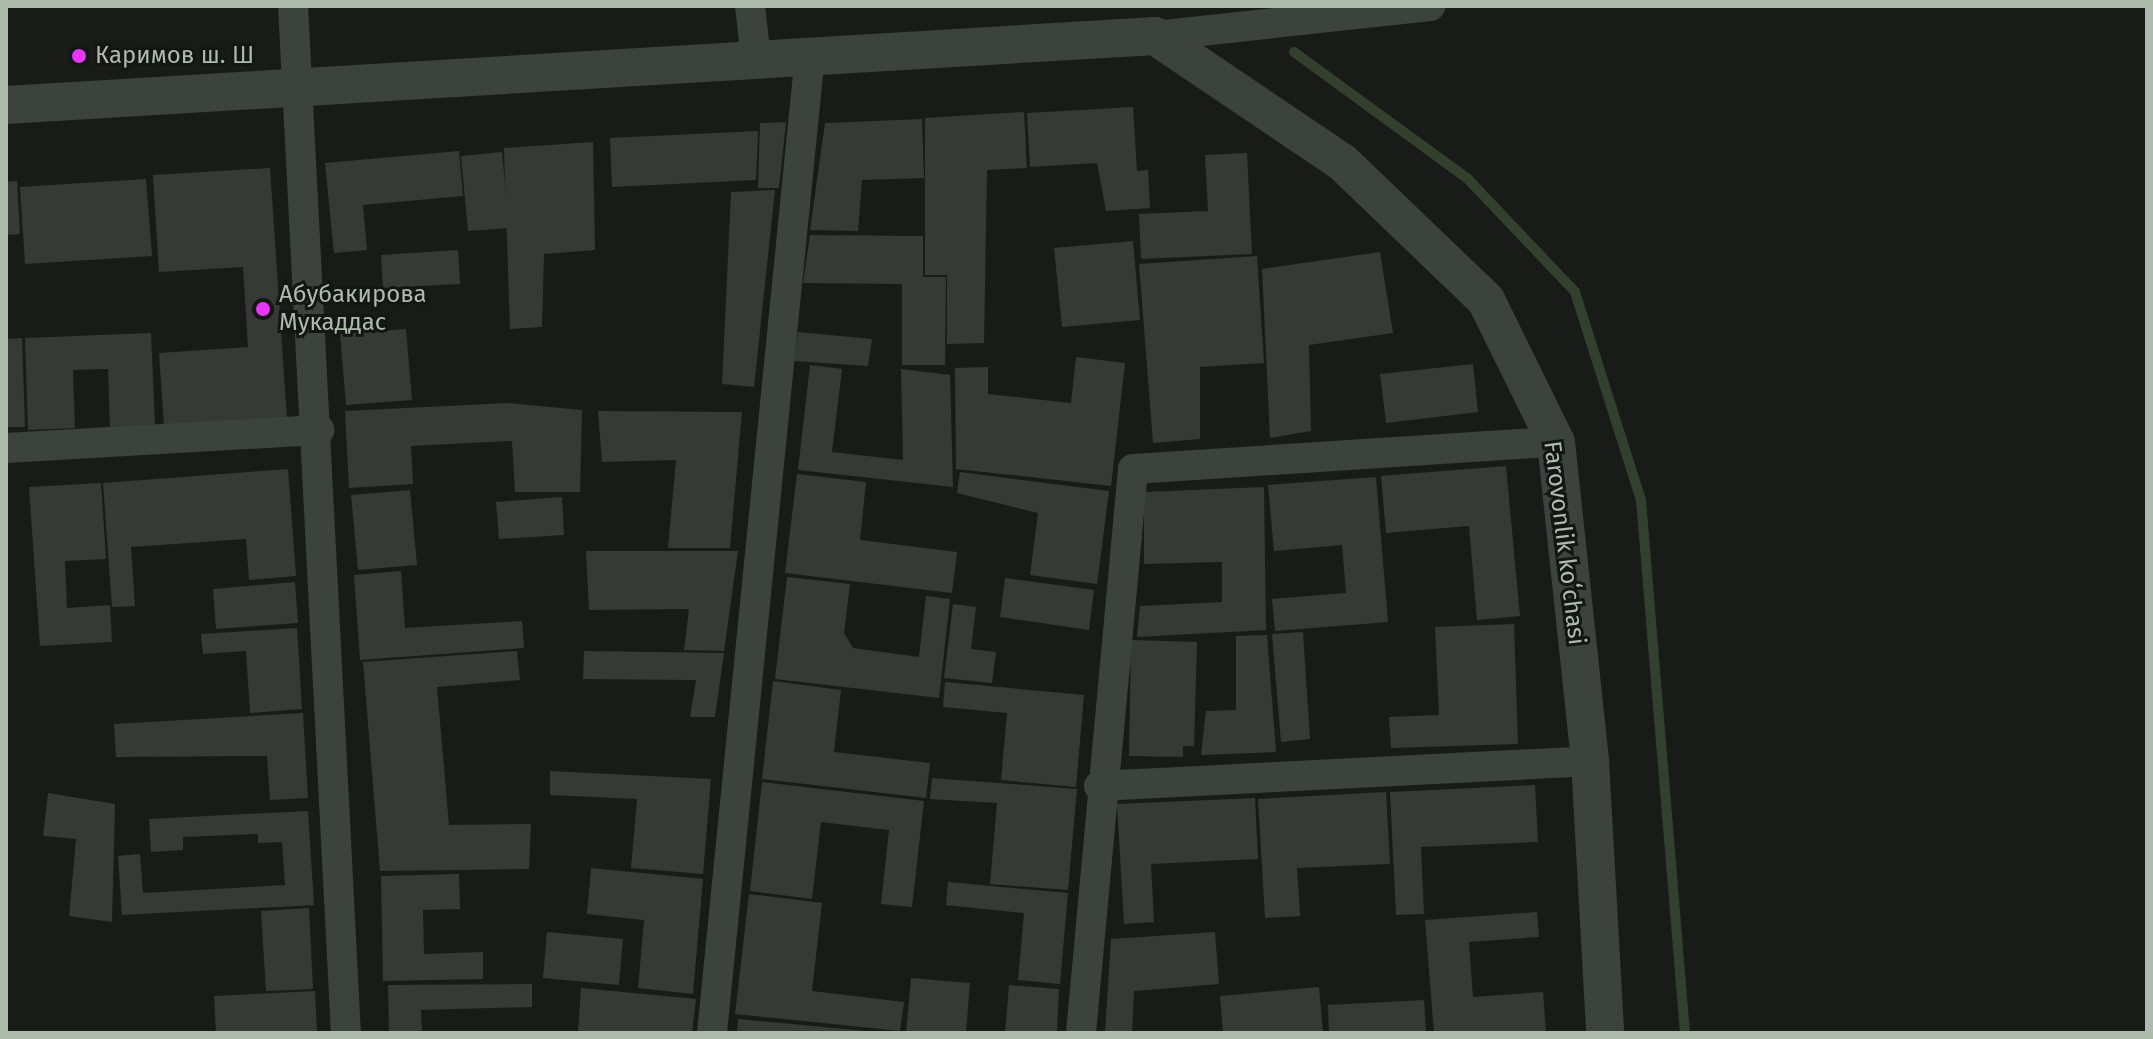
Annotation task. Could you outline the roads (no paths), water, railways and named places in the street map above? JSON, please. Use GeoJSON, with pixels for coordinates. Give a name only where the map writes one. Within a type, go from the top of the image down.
{"type":"FeatureCollection","features":[{"type":"Feature","properties":{"kind":"street"},"geometry":{"type":"LineString","coordinates":[[293,6],[303,86],[346,1033]]}},
{"type":"Feature","properties":{"kind":"street"},"geometry":{"type":"LineString","coordinates":[[750,6],[756,59]]}},
{"type":"Feature","properties":{"kind":"street"},"geometry":{"type":"LineString","coordinates":[[6,105],[1155,36],[1430,6]]}},
{"type":"Feature","properties":{"kind":"street","name":"Farovonlik koʻchasi"},"geometry":{"type":"LineString","coordinates":[[1155,36],[1342,162],[1486,300],[1556,442],[1590,761],[1605,1033]]}},
{"type":"Feature","properties":{"kind":"street"},"geometry":{"type":"LineString","coordinates":[[712,1033],[810,55]]}},
{"type":"Feature","properties":{"kind":"street"},"geometry":{"type":"LineString","coordinates":[[6,448],[319,430]]}},
{"type":"Feature","properties":{"kind":"street"},"geometry":{"type":"LineString","coordinates":[[1081,1033],[1099,786],[1133,469],[1556,442]]}},
{"type":"Feature","properties":{"kind":"street"},"geometry":{"type":"LineString","coordinates":[[1099,786],[1590,761]]}},
{"type":"Feature","properties":{"kind":"waterway"},"geometry":{"type":"LineString","coordinates":[[1294,52],[1467,178],[1575,292],[1641,500],[1685,1033]]}},
{"type":"Feature","properties":{"kind":"place","name":"Каримов ш. Ш"},"geometry":{"type":"Point","coordinates":[79,56]}},
{"type":"Feature","properties":{"kind":"place","name":"Абубакирова Мукаддас"},"geometry":{"type":"Point","coordinates":[263,309]}}]}
